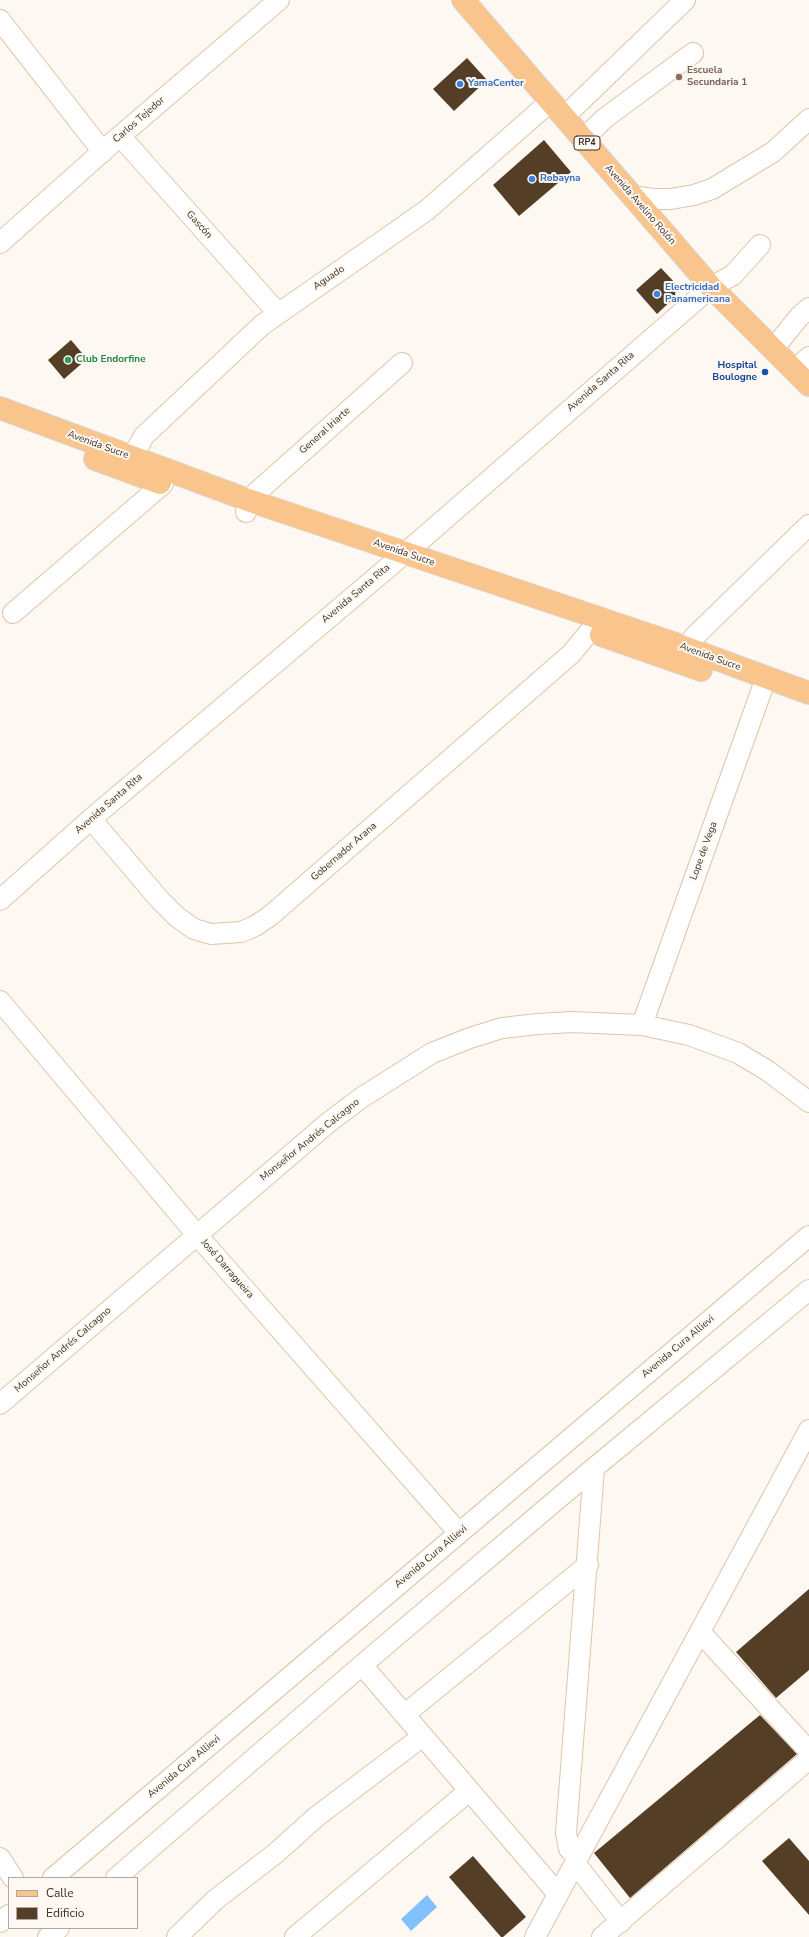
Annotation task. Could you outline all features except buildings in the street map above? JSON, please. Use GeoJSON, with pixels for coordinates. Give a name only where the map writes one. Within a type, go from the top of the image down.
{"type":"FeatureCollection","features":[{"type":"Feature","properties":{"kind":"main road","name":"Avenida Avelino Rolón"},"geometry":{"type":"LineString","coordinates":[[463,0],[711,287],[774,348],[804,371]]}},
{"type":"Feature","properties":{"kind":"main road","name":"Avenida Sucre"},"geometry":{"type":"LineString","coordinates":[[0,408],[130,464],[163,484],[247,506]]}},
{"type":"Feature","properties":{"kind":"main road","name":"Avenida Sucre"},"geometry":{"type":"LineString","coordinates":[[0,424],[130,464],[398,559],[684,656],[763,685],[809,709]]}},
{"type":"Feature","properties":{"kind":"main road","name":"Avenida Sucre"},"geometry":{"type":"LineString","coordinates":[[398,559],[590,631],[684,656]]}},
{"type":"Feature","properties":{"kind":"main road","name":"Avenida Sucre"},"geometry":{"type":"LineString","coordinates":[[763,685],[809,693]]}},
{"type":"Feature","properties":{"kind":"street","name":"Carlos Tejedor"},"geometry":{"type":"LineString","coordinates":[[0,243],[120,136],[279,0]]}},
{"type":"Feature","properties":{"kind":"street","name":"Aguado"},"geometry":{"type":"LineString","coordinates":[[130,464],[144,436],[277,312],[384,241],[427,210],[558,109],[686,0]]}},
{"type":"Feature","properties":{"kind":"street"},"geometry":{"type":"LineString","coordinates":[[0,20],[103,152]]}},
{"type":"Feature","properties":{"kind":"street"},"geometry":{"type":"LineString","coordinates":[[583,139],[605,118],[693,53]]}},
{"type":"Feature","properties":{"kind":"street"},"geometry":{"type":"LineString","coordinates":[[632,196],[653,199],[671,199],[694,195],[712,189],[772,152],[809,119]]}},
{"type":"Feature","properties":{"kind":"street","name":"Gascón"},"geometry":{"type":"LineString","coordinates":[[120,136],[277,312]]}},
{"type":"Feature","properties":{"kind":"street","name":"Avenida Santa Rita"},"geometry":{"type":"LineString","coordinates":[[0,900],[91,819],[398,559],[711,287],[733,275],[760,245]]}},
{"type":"Feature","properties":{"kind":"street"},"geometry":{"type":"LineString","coordinates":[[774,348],[799,317],[809,308]]}},
{"type":"Feature","properties":{"kind":"street","name":"General Iriarte"},"geometry":{"type":"LineString","coordinates":[[247,506],[402,363]]}},
{"type":"Feature","properties":{"kind":"street"},"geometry":{"type":"LineString","coordinates":[[13,613],[163,484]]}},
{"type":"Feature","properties":{"kind":"street"},"geometry":{"type":"LineString","coordinates":[[684,656],[694,637],[809,524]]}},
{"type":"Feature","properties":{"kind":"street","name":"Gobernador Arana"},"geometry":{"type":"LineString","coordinates":[[91,819],[159,900],[177,917],[194,929],[211,934],[241,932],[255,926],[270,916],[571,654],[590,631]]}},
{"type":"Feature","properties":{"kind":"street","name":"Lope de Vega"},"geometry":{"type":"LineString","coordinates":[[642,1025],[763,685]]}},
{"type":"Feature","properties":{"kind":"street","name":"José Darragueira"},"geometry":{"type":"LineString","coordinates":[[0,1001],[197,1235],[459,1533]]}},
{"type":"Feature","properties":{"kind":"street","name":"Monseñor Andrés Calcagno"},"geometry":{"type":"LineString","coordinates":[[0,1413],[4,1398],[329,1122],[361,1098],[432,1053],[470,1038],[502,1028],[572,1022],[642,1025],[689,1035],[738,1053],[768,1071],[809,1102]]}},
{"type":"Feature","properties":{"kind":"street","name":"Avenida Cura Allievi"},"geometry":{"type":"LineString","coordinates":[[54,1877],[809,1236]]}},
{"type":"Feature","properties":{"kind":"street"},"geometry":{"type":"LineString","coordinates":[[117,1877],[362,1665],[594,1468],[809,1290]]}},
{"type":"Feature","properties":{"kind":"street"},"geometry":{"type":"LineString","coordinates":[[535,1937],[809,1430]]}},
{"type":"Feature","properties":{"kind":"street"},"geometry":{"type":"LineString","coordinates":[[778,1488],[809,1462]]}},
{"type":"Feature","properties":{"kind":"street"},"geometry":{"type":"LineString","coordinates":[[594,1468],[588,1565],[566,1833],[569,1849],[621,1922]]}},
{"type":"Feature","properties":{"kind":"street"},"geometry":{"type":"LineString","coordinates":[[405,1714],[588,1565]]}},
{"type":"Feature","properties":{"kind":"street"},"geometry":{"type":"LineString","coordinates":[[700,1632],[809,1751]]}},
{"type":"Feature","properties":{"kind":"street"},"geometry":{"type":"LineString","coordinates":[[362,1665],[558,1894]]}},
{"type":"Feature","properties":{"kind":"street"},"geometry":{"type":"LineString","coordinates":[[177,1937],[215,1900],[276,1853],[316,1817],[423,1736]]}},
{"type":"Feature","properties":{"kind":"street"},"geometry":{"type":"LineString","coordinates":[[602,1937],[809,1759]]}},
{"type":"Feature","properties":{"kind":"street"},"geometry":{"type":"LineString","coordinates":[[295,1937],[469,1791]]}},
{"type":"Feature","properties":{"kind":"street"},"geometry":{"type":"LineString","coordinates":[[0,1858],[12,1877]]}},
{"type":"Feature","properties":{"kind":"street"},"geometry":{"type":"LineString","coordinates":[[0,1922],[8,1916]]}},
{"type":"Feature","properties":{"kind":"street"},"geometry":{"type":"LineString","coordinates":[[48,1937],[58,1929]]}},
{"type":"Feature","properties":{"kind":"street"},"geometry":{"type":"LineString","coordinates":[[66,1929],[72,1937]]}},
{"type":"Feature","properties":{"kind":"water"},"geometry":{"type":"Polygon","coordinates":[[[427,1895],[437,1907],[411,1931],[401,1919],[427,1895]]]}},
{"type":"Feature","properties":{"kind":"place","name":"Escuela Secundaria 1"},"geometry":{"type":"Point","coordinates":[679,77]}},
{"type":"Feature","properties":{"kind":"place","name":"YamaCenter"},"geometry":{"type":"Point","coordinates":[460,84]}},
{"type":"Feature","properties":{"kind":"place","name":"Robayna"},"geometry":{"type":"Point","coordinates":[532,179]}},
{"type":"Feature","properties":{"kind":"place","name":"Electricidad Panamericana"},"geometry":{"type":"Point","coordinates":[657,294]}},
{"type":"Feature","properties":{"kind":"place","name":"Club Endorfine"},"geometry":{"type":"Point","coordinates":[68,360]}},
{"type":"Feature","properties":{"kind":"place","name":"Hospital Boulogne"},"geometry":{"type":"Point","coordinates":[765,372]}}]}
